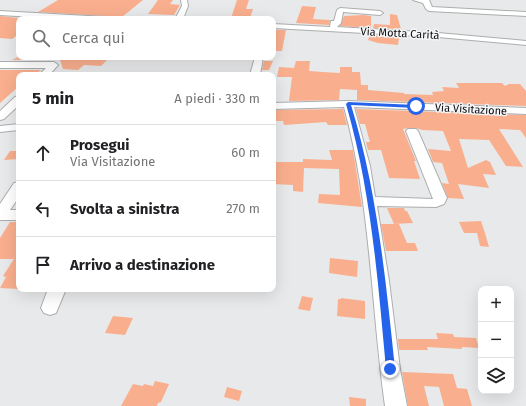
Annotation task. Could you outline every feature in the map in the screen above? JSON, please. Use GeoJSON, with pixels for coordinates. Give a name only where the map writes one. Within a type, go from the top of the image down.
{"type":"FeatureCollection","features":[{"type":"Feature","properties":{"kind":"street"},"geometry":{"type":"LineString","coordinates":[[180,16],[184,6],[184,0]]}},
{"type":"Feature","properties":{"kind":"street"},"geometry":{"type":"LineString","coordinates":[[416,0],[426,1],[429,9],[526,14]]}},
{"type":"Feature","properties":{"kind":"street"},"geometry":{"type":"LineString","coordinates":[[333,30],[334,23],[336,22],[340,10],[380,13]]}},
{"type":"Feature","properties":{"kind":"street"},"geometry":{"type":"LineString","coordinates":[[0,13],[46,16]]}},
{"type":"Feature","properties":{"kind":"street","name":"Via Motta Carità"},"geometry":{"type":"LineString","coordinates":[[276,26],[431,34],[526,43]]}},
{"type":"Feature","properties":{"kind":"street"},"geometry":{"type":"LineString","coordinates":[[255,72],[258,60]]}},
{"type":"Feature","properties":{"kind":"street"},"geometry":{"type":"LineString","coordinates":[[0,65],[54,65],[47,72]]}},
{"type":"Feature","properties":{"kind":"street"},"geometry":{"type":"LineString","coordinates":[[0,117],[16,102]]}},
{"type":"Feature","properties":{"kind":"street"},"geometry":{"type":"LineString","coordinates":[[348,104],[357,134],[382,281],[390,369],[396,406]]}},
{"type":"Feature","properties":{"kind":"street","name":"Via Visitazione"},"geometry":{"type":"LineString","coordinates":[[276,106],[348,104],[526,111]]}},
{"type":"Feature","properties":{"kind":"street"},"geometry":{"type":"LineString","coordinates":[[0,129],[16,127]]}},
{"type":"Feature","properties":{"kind":"street"},"geometry":{"type":"LineString","coordinates":[[369,201],[436,203],[439,201],[440,198],[412,130]]}},
{"type":"Feature","properties":{"kind":"street"},"geometry":{"type":"LineString","coordinates":[[0,214],[16,190]]}},
{"type":"Feature","properties":{"kind":"street"},"geometry":{"type":"LineString","coordinates":[[0,214],[16,215]]}},
{"type":"Feature","properties":{"kind":"street"},"geometry":{"type":"LineString","coordinates":[[50,308],[56,292]]}},
{"type":"Feature","properties":{"kind":"building"},"geometry":{"type":"Polygon","coordinates":[[[58,0],[143,0],[123,16],[38,12],[58,0]]]}},
{"type":"Feature","properties":{"kind":"building"},"geometry":{"type":"Polygon","coordinates":[[[158,0],[173,0],[170,4],[180,5],[174,15],[148,14],[158,0]]]}},
{"type":"Feature","properties":{"kind":"building"},"geometry":{"type":"Polygon","coordinates":[[[237,0],[249,0],[246,9],[253,9],[251,16],[232,16],[237,0]]]}},
{"type":"Feature","properties":{"kind":"building"},"geometry":{"type":"Polygon","coordinates":[[[302,6],[316,7],[313,19],[330,20],[329,25],[296,23],[302,6]]]}},
{"type":"Feature","properties":{"kind":"building"},"geometry":{"type":"Polygon","coordinates":[[[390,14],[397,15],[401,29],[373,28],[374,24],[390,25],[390,14]]]}},
{"type":"Feature","properties":{"kind":"building"},"geometry":{"type":"Polygon","coordinates":[[[0,16],[16,18],[16,36],[12,39],[0,38],[0,16]]]}},
{"type":"Feature","properties":{"kind":"building"},"geometry":{"type":"Polygon","coordinates":[[[344,16],[371,16],[371,28],[340,26],[344,16]]]}},
{"type":"Feature","properties":{"kind":"building"},"geometry":{"type":"Polygon","coordinates":[[[276,30],[286,30],[282,51],[276,51],[276,30]]]}},
{"type":"Feature","properties":{"kind":"building"},"geometry":{"type":"Polygon","coordinates":[[[370,35],[403,37],[403,39],[399,38],[398,45],[378,43],[368,40],[370,35]]]}},
{"type":"Feature","properties":{"kind":"building"},"geometry":{"type":"Polygon","coordinates":[[[60,60],[107,60],[101,66],[84,65],[78,70],[63,69],[60,60]]]}},
{"type":"Feature","properties":{"kind":"building"},"geometry":{"type":"Polygon","coordinates":[[[264,61],[273,61],[269,70],[262,70],[264,61]]]}},
{"type":"Feature","properties":{"kind":"building"},"geometry":{"type":"Polygon","coordinates":[[[296,61],[310,61],[309,71],[340,73],[340,67],[352,67],[352,72],[360,72],[361,85],[368,85],[368,90],[404,94],[433,95],[432,92],[444,91],[442,87],[459,88],[456,83],[502,83],[505,86],[509,84],[520,84],[526,91],[526,106],[357,100],[357,90],[340,89],[339,100],[289,101],[292,77],[277,77],[279,67],[294,68],[296,61]]]}},
{"type":"Feature","properties":{"kind":"building"},"geometry":{"type":"Polygon","coordinates":[[[0,70],[41,70],[39,72],[16,72],[16,89],[0,103],[0,70]]]}},
{"type":"Feature","properties":{"kind":"building"},"geometry":{"type":"Polygon","coordinates":[[[343,109],[347,125],[328,125],[326,122],[284,125],[283,121],[276,121],[276,110],[343,109]]]}},
{"type":"Feature","properties":{"kind":"building"},"geometry":{"type":"Polygon","coordinates":[[[356,109],[526,115],[526,138],[520,130],[499,129],[523,167],[506,166],[489,140],[459,139],[468,168],[486,160],[490,162],[496,175],[483,174],[489,188],[458,184],[464,199],[448,198],[442,183],[449,184],[442,163],[433,162],[428,149],[451,151],[443,131],[408,128],[403,129],[416,161],[414,161],[420,179],[389,178],[381,150],[368,150],[366,142],[370,142],[365,124],[360,124],[356,109]]]}},
{"type":"Feature","properties":{"kind":"building"},"geometry":{"type":"Polygon","coordinates":[[[329,150],[353,150],[362,207],[318,203],[319,194],[340,195],[339,169],[304,168],[303,192],[293,191],[293,185],[276,184],[276,162],[303,162],[303,159],[332,160],[329,150]]]}},
{"type":"Feature","properties":{"kind":"building"},"geometry":{"type":"Polygon","coordinates":[[[10,151],[16,151],[16,159],[4,160],[10,151]]]}},
{"type":"Feature","properties":{"kind":"building"},"geometry":{"type":"Polygon","coordinates":[[[387,208],[404,208],[413,223],[394,224],[387,208]]]}},
{"type":"Feature","properties":{"kind":"building"},"geometry":{"type":"Polygon","coordinates":[[[481,221],[489,247],[480,246],[477,233],[464,233],[459,222],[481,221]]]}},
{"type":"Feature","properties":{"kind":"building"},"geometry":{"type":"Polygon","coordinates":[[[10,222],[16,222],[16,289],[0,288],[6,277],[3,276],[14,259],[0,259],[0,238],[10,222]]]}},
{"type":"Feature","properties":{"kind":"building"},"geometry":{"type":"Polygon","coordinates":[[[381,224],[399,224],[407,243],[415,243],[418,251],[386,251],[381,224]]]}},
{"type":"Feature","properties":{"kind":"building"},"geometry":{"type":"Polygon","coordinates":[[[330,258],[358,261],[357,277],[329,273],[330,258]]]}},
{"type":"Feature","properties":{"kind":"building"},"geometry":{"type":"Polygon","coordinates":[[[302,296],[313,298],[310,311],[298,309],[302,296]]]}},
{"type":"Feature","properties":{"kind":"building"},"geometry":{"type":"Polygon","coordinates":[[[341,298],[365,301],[365,319],[337,316],[338,299],[341,298]]]}},
{"type":"Feature","properties":{"kind":"building"},"geometry":{"type":"Polygon","coordinates":[[[113,316],[133,318],[125,335],[105,333],[113,316]]]}},
{"type":"Feature","properties":{"kind":"building"},"geometry":{"type":"Polygon","coordinates":[[[436,333],[453,334],[454,337],[476,338],[478,348],[462,347],[462,349],[427,347],[428,350],[399,350],[398,339],[438,339],[436,333]]]}},
{"type":"Feature","properties":{"kind":"building"},"geometry":{"type":"Polygon","coordinates":[[[402,372],[453,374],[457,388],[467,389],[472,406],[444,406],[439,387],[424,386],[429,406],[408,406],[402,372]]]}},
{"type":"Feature","properties":{"kind":"building"},"geometry":{"type":"Polygon","coordinates":[[[155,381],[169,384],[161,402],[158,403],[157,406],[121,406],[133,384],[153,386],[155,381]]]}},
{"type":"Feature","properties":{"kind":"building"},"geometry":{"type":"Polygon","coordinates":[[[227,387],[242,391],[239,401],[224,397],[227,387]]]}},
{"type":"Feature","properties":{"kind":"building"},"geometry":{"type":"Polygon","coordinates":[[[349,397],[366,399],[366,406],[350,406],[349,397]]]}},
{"type":"Feature","properties":{"kind":"route"},"geometry":{"type":"LineString","coordinates":[[390,369],[382,281],[364,166],[357,134],[348,104],[416,106]]}}]}
